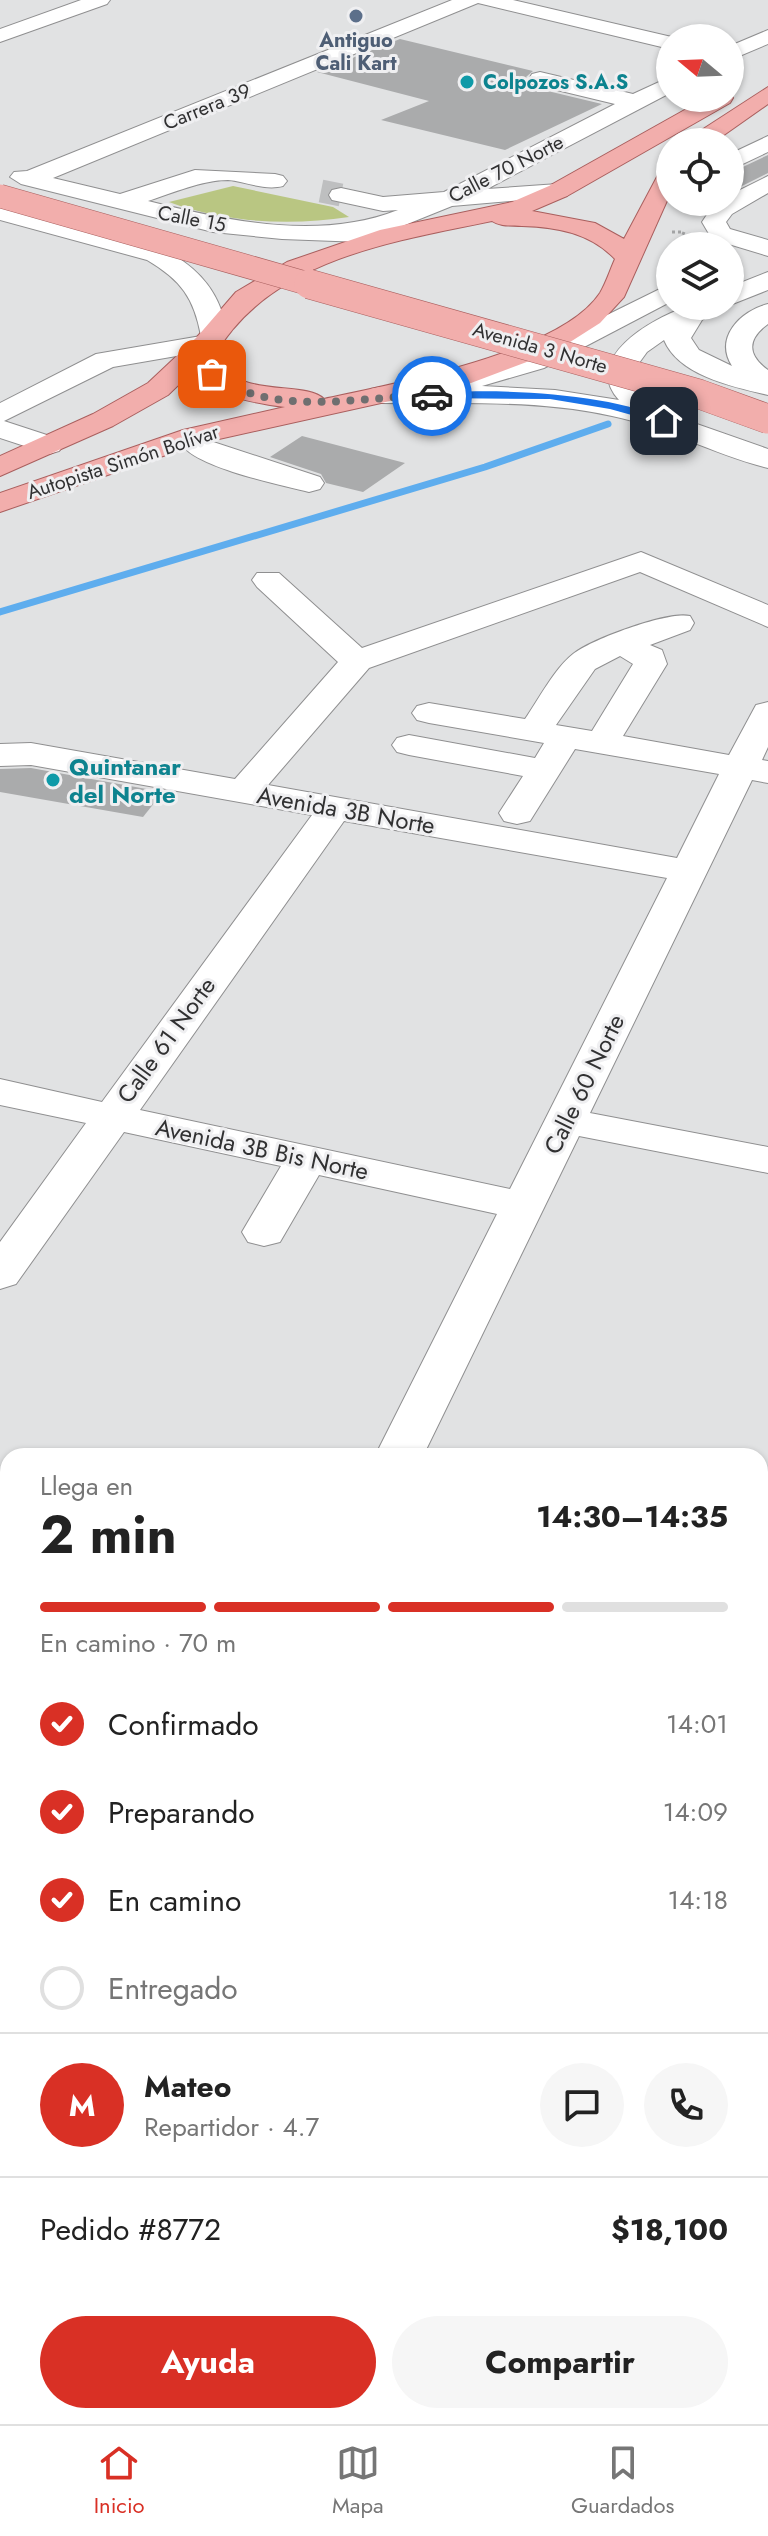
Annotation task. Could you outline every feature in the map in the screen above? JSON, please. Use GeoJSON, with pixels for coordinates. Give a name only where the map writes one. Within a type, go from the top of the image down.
{"type":"FeatureCollection","features":[{"type":"Feature","properties":{"kind":"main road"},"geometry":{"type":"LineString","coordinates":[[744,86],[768,73]]}},
{"type":"Feature","properties":{"kind":"main road"},"geometry":{"type":"LineString","coordinates":[[721,128],[768,94]]}},
{"type":"Feature","properties":{"kind":"main road"},"geometry":{"type":"LineString","coordinates":[[558,191],[678,112]]}},
{"type":"Feature","properties":{"kind":"main road","name":"Calle 15"},"geometry":{"type":"LineString","coordinates":[[0,179],[321,278]]}},
{"type":"Feature","properties":{"kind":"main road","name":"Calle 15"},"geometry":{"type":"LineString","coordinates":[[0,196],[321,278]]}},
{"type":"Feature","properties":{"kind":"main road","name":"Autopista Simón Bolívar"},"geometry":{"type":"LineString","coordinates":[[0,503],[193,436],[485,370],[563,336],[591,317],[611,297],[622,276],[626,256],[656,207]]}},
{"type":"Feature","properties":{"kind":"main road","name":"Autopista Simón Bolívar"},"geometry":{"type":"LineString","coordinates":[[0,467],[103,420],[158,389],[210,339],[245,298],[277,276],[317,257],[401,232],[450,210],[559,223],[610,240],[626,256]]}},
{"type":"Feature","properties":{"kind":"main road","name":"Avenida 3 Norte"},"geometry":{"type":"LineString","coordinates":[[321,278],[705,378],[768,399]]}},
{"type":"Feature","properties":{"kind":"main road","name":"Avenida 3 Norte"},"geometry":{"type":"LineString","coordinates":[[321,278],[699,394],[768,419]]}},
{"type":"Feature","properties":{"kind":"main road"},"geometry":{"type":"LineString","coordinates":[[210,339],[203,359],[212,374],[248,392],[313,401],[381,395]]}},
{"type":"Feature","properties":{"kind":"main road"},"geometry":{"type":"LineString","coordinates":[[0,522],[277,418]]}},
{"type":"Feature","properties":{"kind":"street"},"geometry":{"type":"LineString","coordinates":[[0,36],[100,0]]}},
{"type":"Feature","properties":{"kind":"street","name":"Carrera 39"},"geometry":{"type":"LineString","coordinates":[[29,179],[470,0]]}},
{"type":"Feature","properties":{"kind":"street"},"geometry":{"type":"LineString","coordinates":[[487,0],[656,40]]}},
{"type":"Feature","properties":{"kind":"street"},"geometry":{"type":"LineString","coordinates":[[744,47],[768,36]]}},
{"type":"Feature","properties":{"kind":"street"},"geometry":{"type":"LineString","coordinates":[[540,79],[637,102]]}},
{"type":"Feature","properties":{"kind":"street","name":"Calle 70 Norte"},"geometry":{"type":"LineString","coordinates":[[335,233],[372,229],[450,210],[656,92]]}},
{"type":"Feature","properties":{"kind":"street"},"geometry":{"type":"LineString","coordinates":[[744,156],[768,143]]}},
{"type":"Feature","properties":{"kind":"street","name":"Calle 15"},"geometry":{"type":"LineString","coordinates":[[0,171],[213,225],[335,233],[401,232]]}},
{"type":"Feature","properties":{"kind":"street"},"geometry":{"type":"LineString","coordinates":[[119,203],[195,177],[229,176],[275,181]]}},
{"type":"Feature","properties":{"kind":"street"},"geometry":{"type":"LineString","coordinates":[[766,248],[721,234],[714,222],[723,209],[768,183]]}},
{"type":"Feature","properties":{"kind":"street"},"geometry":{"type":"LineString","coordinates":[[341,195],[383,204],[450,210],[558,191]]}},
{"type":"Feature","properties":{"kind":"street","name":"Calle 15"},"geometry":{"type":"LineString","coordinates":[[0,212],[156,255],[184,272],[203,291],[212,312],[210,339]]}},
{"type":"Feature","properties":{"kind":"street"},"geometry":{"type":"LineString","coordinates":[[156,255],[200,266],[232,269],[262,263],[276,253],[270,241],[213,225]]}},
{"type":"Feature","properties":{"kind":"street"},"geometry":{"type":"LineString","coordinates":[[744,257],[766,248]]}},
{"type":"Feature","properties":{"kind":"street"},"geometry":{"type":"LineString","coordinates":[[744,263],[766,248]]}},
{"type":"Feature","properties":{"kind":"street"},"geometry":{"type":"LineString","coordinates":[[744,291],[768,280]]}},
{"type":"Feature","properties":{"kind":"street"},"geometry":{"type":"LineString","coordinates":[[381,395],[453,385],[511,370],[595,333],[656,300]]}},
{"type":"Feature","properties":{"kind":"street"},"geometry":{"type":"LineString","coordinates":[[768,312],[744,328],[736,345],[738,355],[747,368],[768,384]]}},
{"type":"Feature","properties":{"kind":"street"},"geometry":{"type":"LineString","coordinates":[[658,320],[625,331],[599,362],[599,373],[614,394],[768,457]]}},
{"type":"Feature","properties":{"kind":"street"},"geometry":{"type":"LineString","coordinates":[[684,320],[677,338],[684,352],[707,366],[768,384]]}},
{"type":"Feature","properties":{"kind":"street"},"geometry":{"type":"LineString","coordinates":[[0,414],[106,360],[210,339]]}},
{"type":"Feature","properties":{"kind":"street","name":"Avenida 3 Norte"},"geometry":{"type":"LineString","coordinates":[[381,395],[513,395],[585,402],[647,416],[768,457]]}},
{"type":"Feature","properties":{"kind":"street"},"geometry":{"type":"LineString","coordinates":[[0,429],[49,445]]}},
{"type":"Feature","properties":{"kind":"street"},"geometry":{"type":"LineString","coordinates":[[198,446],[233,461],[309,483]]}},
{"type":"Feature","properties":{"kind":"street"},"geometry":{"type":"LineString","coordinates":[[243,792],[357,661],[641,561],[768,617]]}},
{"type":"Feature","properties":{"kind":"street"},"geometry":{"type":"LineString","coordinates":[[268,580],[357,661]]}},
{"type":"Feature","properties":{"kind":"street"},"geometry":{"type":"LineString","coordinates":[[517,813],[545,770],[550,734],[572,673],[591,657],[678,623]]}},
{"type":"Feature","properties":{"kind":"street"},"geometry":{"type":"LineString","coordinates":[[602,743],[650,664],[650,657],[619,644]]}},
{"type":"Feature","properties":{"kind":"street","name":"Calle 60 Norte"},"geometry":{"type":"LineString","coordinates":[[403,1448],[689,871],[755,769],[768,712]]}},
{"type":"Feature","properties":{"kind":"street"},"geometry":{"type":"LineString","coordinates":[[429,713],[755,769]]}},
{"type":"Feature","properties":{"kind":"street"},"geometry":{"type":"LineString","coordinates":[[409,745],[545,770]]}},
{"type":"Feature","properties":{"kind":"street","name":"Avenida 3B Norte"},"geometry":{"type":"LineString","coordinates":[[1,754],[31,754],[689,871]]}},
{"type":"Feature","properties":{"kind":"street","name":"Calle 61 Norte"},"geometry":{"type":"LineString","coordinates":[[0,1274],[335,808]]}},
{"type":"Feature","properties":{"kind":"street","name":"Avenida 3B Bis Norte"},"geometry":{"type":"LineString","coordinates":[[0,1092],[524,1206]]}},
{"type":"Feature","properties":{"kind":"street"},"geometry":{"type":"LineString","coordinates":[[566,1121],[768,1160]]}},
{"type":"Feature","properties":{"kind":"street"},"geometry":{"type":"LineString","coordinates":[[264,1232],[307,1159]]}},
{"type":"Feature","properties":{"kind":"green space"},"geometry":{"type":"Polygon","coordinates":[[[233,186],[333,207],[349,217],[258,221],[213,214],[169,202],[233,186]]]}},
{"type":"Feature","properties":{"kind":"building","name":"Colpozos S.A.S"},"geometry":{"type":"Polygon","coordinates":[[[400,39],[533,71],[526,77],[531,87],[602,104],[505,150],[381,120],[429,101],[317,72],[400,39]]]}},
{"type":"Feature","properties":{"kind":"building"},"geometry":{"type":"Polygon","coordinates":[[[768,155],[768,173],[744,185],[744,166],[768,155]]]}},
{"type":"Feature","properties":{"kind":"building"},"geometry":{"type":"Polygon","coordinates":[[[302,436],[405,463],[363,492],[326,483],[321,474],[270,457],[302,436]]]}},
{"type":"Feature","properties":{"kind":"building","name":"Quintanar del Norte"},"geometry":{"type":"Polygon","coordinates":[[[31,768],[163,792],[143,817],[0,792],[0,769],[31,768]]]}},
{"type":"Feature","properties":{"kind":"waterway"},"geometry":{"type":"LineString","coordinates":[[0,612],[485,467],[608,424]]}},
{"type":"Feature","properties":{"kind":"tunnel"},"geometry":{"type":"LineString","coordinates":[[321,191],[341,195]]}},
{"type":"Feature","properties":{"kind":"way so far"},"geometry":{"type":"LineString","coordinates":[[212,374],[248,392],[283,399],[323,402],[381,395],[432,396]]}},
{"type":"Feature","properties":{"kind":"place","name":"Antiguo Cali Kart"},"geometry":{"type":"Point","coordinates":[356,16]}},
{"type":"Feature","properties":{"kind":"place","name":"Colpozos S.A.S"},"geometry":{"type":"Point","coordinates":[467,82]}},
{"type":"Feature","properties":{"kind":"place","name":"Quintanar del Norte"},"geometry":{"type":"Point","coordinates":[53,780]}},
{"type":"Feature","properties":{"kind":"route"},"geometry":{"type":"LineString","coordinates":[[432,396],[550,397],[611,407],[664,421]]}}]}
